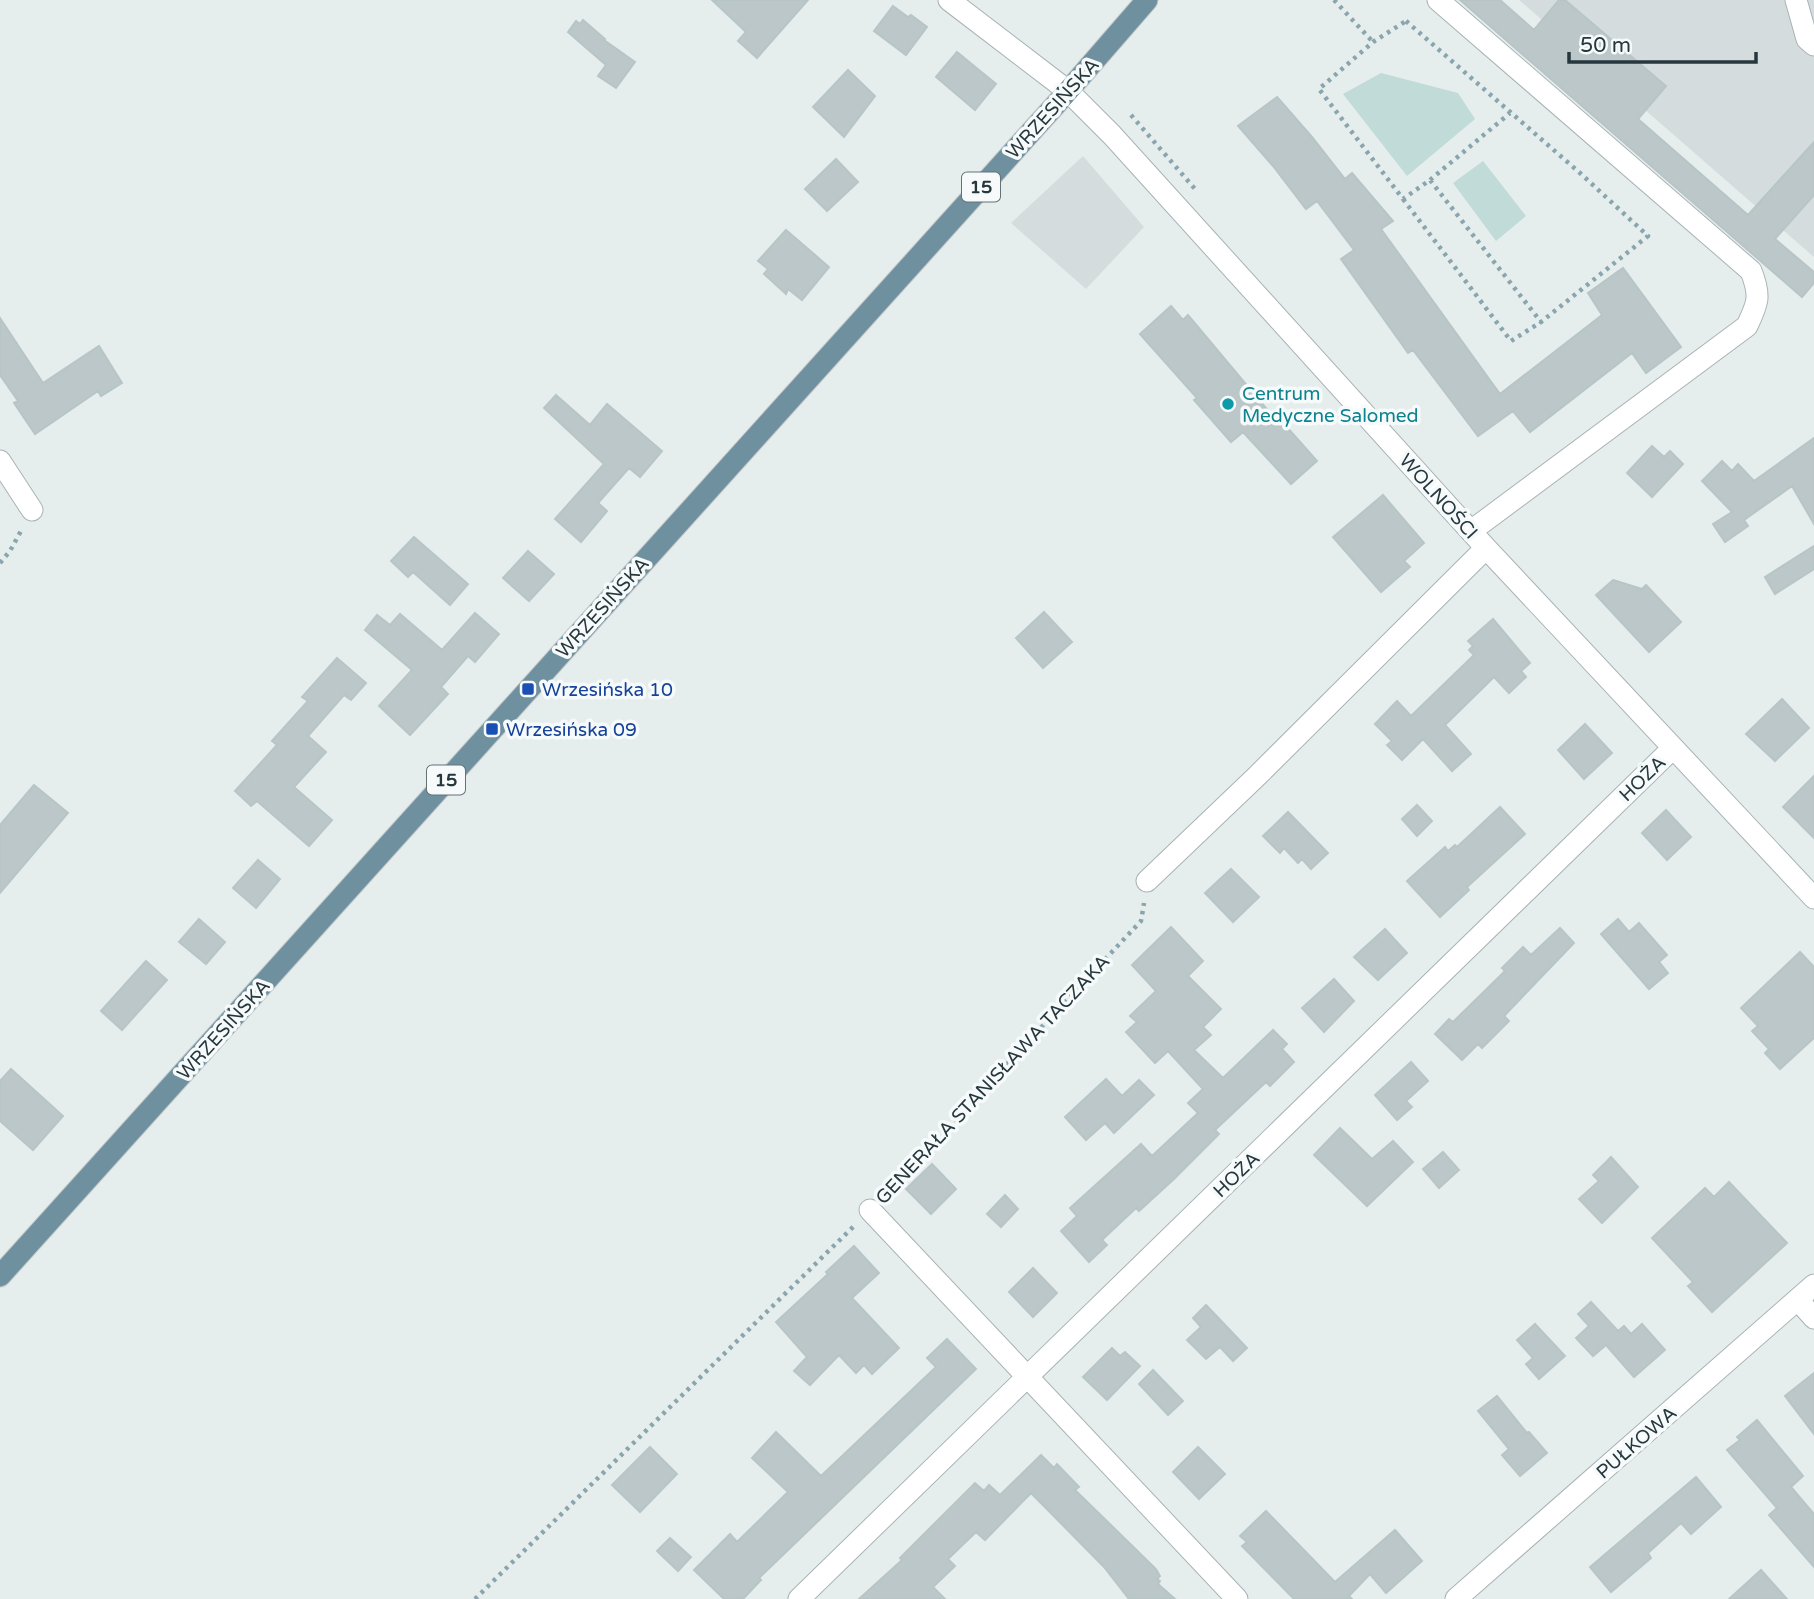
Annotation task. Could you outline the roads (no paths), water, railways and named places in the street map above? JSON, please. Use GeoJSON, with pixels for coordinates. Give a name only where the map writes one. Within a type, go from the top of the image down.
{"type":"FeatureCollection","features":[{"type":"Feature","properties":{"kind":"main road","name":"WRZESIŃSKA"},"geometry":{"type":"LineString","coordinates":[[0,1276],[1147,0]]}},
{"type":"Feature","properties":{"kind":"street","name":"WOLNOŚCI"},"geometry":{"type":"LineString","coordinates":[[949,0],[1068,91],[1112,135],[1486,548],[1814,898]]}},
{"type":"Feature","properties":{"kind":"street"},"geometry":{"type":"LineString","coordinates":[[1438,0],[1751,271],[1757,287],[1758,304],[1747,326],[1471,531]]}},
{"type":"Feature","properties":{"kind":"street"},"geometry":{"type":"LineString","coordinates":[[1796,0],[1807,39],[1814,45]]}},
{"type":"Feature","properties":{"kind":"street"},"geometry":{"type":"LineString","coordinates":[[0,461],[32,510]]}},
{"type":"Feature","properties":{"kind":"street"},"geometry":{"type":"LineString","coordinates":[[1147,881],[1257,776],[1486,548]]}},
{"type":"Feature","properties":{"kind":"street","name":"HOŻA"},"geometry":{"type":"LineString","coordinates":[[799,1599],[1673,748]]}},
{"type":"Feature","properties":{"kind":"street"},"geometry":{"type":"LineString","coordinates":[[870,1210],[1237,1599]]}},
{"type":"Feature","properties":{"kind":"street","name":"PUŁKOWA"},"geometry":{"type":"LineString","coordinates":[[1456,1599],[1814,1285]]}},
{"type":"Feature","properties":{"kind":"street"},"geometry":{"type":"LineString","coordinates":[[1798,1300],[1814,1318]]}},
{"type":"Feature","properties":{"kind":"place","name":"Centrum Medyczne Salomed"},"geometry":{"type":"Point","coordinates":[1228,404]}},
{"type":"Feature","properties":{"kind":"place","name":"Wrzesińska 10"},"geometry":{"type":"Point","coordinates":[528,689]}},
{"type":"Feature","properties":{"kind":"place","name":"Wrzesińska 09"},"geometry":{"type":"Point","coordinates":[492,729]}}]}
